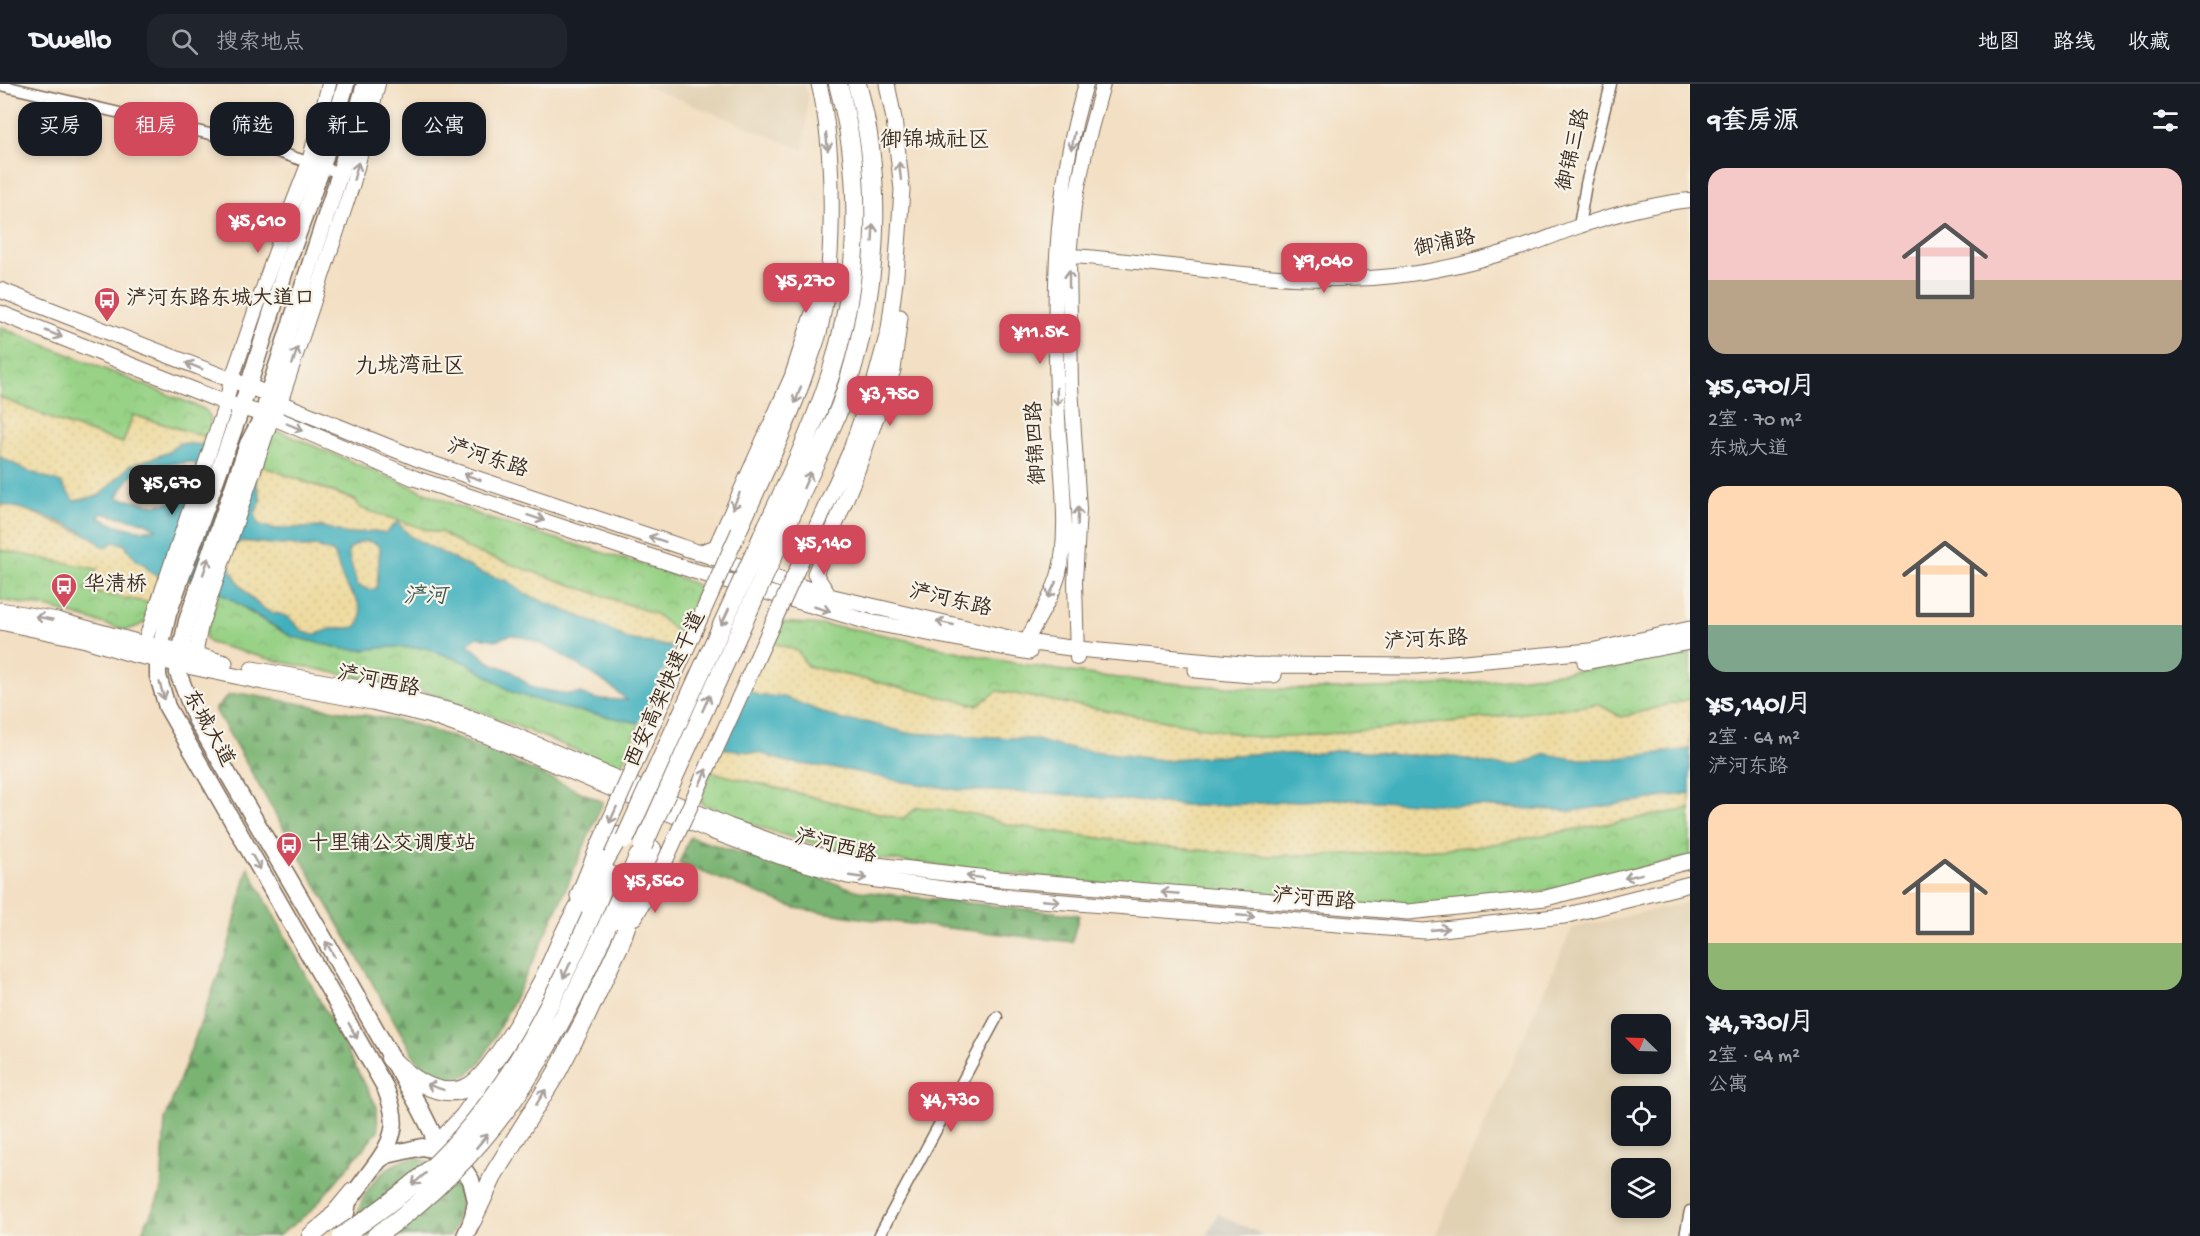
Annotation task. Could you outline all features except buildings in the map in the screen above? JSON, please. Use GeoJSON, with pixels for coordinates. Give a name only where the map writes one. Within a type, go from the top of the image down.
{"type":"FeatureCollection","features":[{"type":"Feature","properties":{"kind":"highway","name":"西安高架快速干道"},"geometry":{"type":"LineString","coordinates":[[376,1236],[442,1183],[471,1153],[511,1105],[560,1026],[647,848],[673,776],[775,530],[825,391],[838,350],[848,301],[855,235],[854,191],[851,147],[838,84]]}},
{"type":"Feature","properties":{"kind":"highway","name":"西安高架快速干道"},"geometry":{"type":"LineString","coordinates":[[342,1236],[376,1213],[422,1176],[463,1134],[495,1095],[532,1038],[558,988],[591,916],[622,838],[662,756],[775,530],[841,405],[863,327],[871,277],[874,201],[867,120],[857,84]]}},
{"type":"Feature","properties":{"kind":"highway"},"geometry":{"type":"LineString","coordinates":[[434,1149],[464,1116],[521,1031],[568,926],[622,838]]}},
{"type":"Feature","properties":{"kind":"highway"},"geometry":{"type":"LineString","coordinates":[[469,1228],[495,1172],[571,1046],[620,944],[647,848]]}},
{"type":"Feature","properties":{"kind":"highway"},"geometry":{"type":"LineString","coordinates":[[390,1058],[407,1075],[428,1085],[452,1091],[470,1087],[489,1069],[542,983]]}},
{"type":"Feature","properties":{"kind":"highway"},"geometry":{"type":"LineString","coordinates":[[311,1236],[329,1221],[353,1192]]}},
{"type":"Feature","properties":{"kind":"main road","name":"东城大道"},"geometry":{"type":"LineString","coordinates":[[346,84],[316,165],[249,387],[234,404],[163,611],[158,676],[167,707],[385,1087],[392,1107],[394,1130],[388,1147],[353,1192]]}},
{"type":"Feature","properties":{"kind":"main road","name":"东城大道"},"geometry":{"type":"LineString","coordinates":[[365,84],[271,407],[254,447],[194,623],[180,684],[196,719],[333,954],[433,1134],[434,1149]]}},
{"type":"Feature","properties":{"kind":"main road"},"geometry":{"type":"LineString","coordinates":[[568,926],[585,876],[796,403],[821,325],[828,279],[831,208],[828,146],[819,84]]}},
{"type":"Feature","properties":{"kind":"main road"},"geometry":{"type":"LineString","coordinates":[[620,944],[662,868],[815,530],[850,452],[875,380],[889,329],[902,190],[894,118],[887,84]]}},
{"type":"Feature","properties":{"kind":"main road"},"geometry":{"type":"LineString","coordinates":[[698,553],[716,547],[792,377],[817,301],[831,208]]}},
{"type":"Feature","properties":{"kind":"main road"},"geometry":{"type":"LineString","coordinates":[[829,596],[815,574],[854,479],[893,370],[904,295],[897,262]]}},
{"type":"Feature","properties":{"kind":"main road","name":"浐河东路"},"geometry":{"type":"LineString","coordinates":[[0,290],[249,387],[271,407],[414,478],[691,570],[869,622],[1077,654],[1250,675],[1413,676],[1591,661],[1690,642]]}},
{"type":"Feature","properties":{"kind":"main road","name":"浐河东路"},"geometry":{"type":"LineString","coordinates":[[0,313],[234,404],[271,407],[421,460],[829,596],[1024,646]]}},
{"type":"Feature","properties":{"kind":"main road","name":"浐河西路"},"geometry":{"type":"LineString","coordinates":[[0,610],[57,620],[144,644],[160,652],[365,689],[455,712],[745,832],[834,860],[987,878],[1408,912],[1546,898],[1690,861]]}},
{"type":"Feature","properties":{"kind":"main road","name":"浐河西路"},"geometry":{"type":"LineString","coordinates":[[0,622],[52,632],[135,655],[160,652]]}},
{"type":"Feature","properties":{"kind":"main road","name":"浐河东路"},"geometry":{"type":"LineString","coordinates":[[1077,654],[1253,665],[1417,666],[1591,651],[1690,629]]}},
{"type":"Feature","properties":{"kind":"main road","name":"浐河西路"},"geometry":{"type":"LineString","coordinates":[[185,657],[285,687],[372,702],[460,725],[711,831],[778,856],[848,876],[1002,897],[1424,931],[1564,916],[1690,884]]}},
{"type":"Feature","properties":{"kind":"main road"},"geometry":{"type":"LineString","coordinates":[[379,1160],[414,1148],[434,1149],[457,1162],[471,1180],[476,1201],[469,1228]]}},
{"type":"Feature","properties":{"kind":"main road"},"geometry":{"type":"LineString","coordinates":[[347,1236],[344,1223],[345,1212],[353,1192]]}},
{"type":"Feature","properties":{"kind":"street"},"geometry":{"type":"LineString","coordinates":[[234,404],[231,381],[288,216],[316,165],[329,84]]}},
{"type":"Feature","properties":{"kind":"street"},"geometry":{"type":"LineString","coordinates":[[271,407],[353,183],[378,84]]}},
{"type":"Feature","properties":{"kind":"street","name":"御锦四路"},"geometry":{"type":"LineString","coordinates":[[1077,654],[1075,582],[1079,509],[1063,255],[1066,172],[1086,84]]}},
{"type":"Feature","properties":{"kind":"street","name":"御锦四路"},"geometry":{"type":"LineString","coordinates":[[1024,646],[1055,584],[1062,559],[1063,521],[1054,334],[1054,287],[1103,84]]}},
{"type":"Feature","properties":{"kind":"street","name":"御锦三路"},"geometry":{"type":"LineString","coordinates":[[1579,226],[1586,184],[1611,84]]}},
{"type":"Feature","properties":{"kind":"street"},"geometry":{"type":"LineString","coordinates":[[0,85],[257,145],[340,173]]}},
{"type":"Feature","properties":{"kind":"street","name":"御浦路"},"geometry":{"type":"LineString","coordinates":[[1063,255],[1281,277],[1319,279],[1380,277],[1437,270],[1480,260],[1550,238],[1579,226],[1653,205],[1690,200]]}},
{"type":"Feature","properties":{"kind":"street"},"geometry":{"type":"LineString","coordinates":[[144,644],[163,611]]}},
{"type":"Feature","properties":{"kind":"street"},"geometry":{"type":"LineString","coordinates":[[880,1236],[997,1017]]}},
{"type":"Feature","properties":{"kind":"street"},"geometry":{"type":"LineString","coordinates":[[1685,1236],[1690,1211]]}},
{"type":"Feature","properties":{"kind":"shaded area"},"geometry":{"type":"Polygon","coordinates":[[[642,84],[804,84],[808,97],[804,150],[642,84]]]}},
{"type":"Feature","properties":{"kind":"shaded area"},"geometry":{"type":"Polygon","coordinates":[[[1690,902],[1690,1236],[1435,1236],[1572,928],[1690,902]]]}},
{"type":"Feature","properties":{"kind":"shaded area"},"geometry":{"type":"Polygon","coordinates":[[[1218,1214],[1265,1236],[1206,1236],[1218,1214]]]}},
{"type":"Feature","properties":{"kind":"green space"},"geometry":{"type":"Polygon","coordinates":[[[0,327],[204,409],[210,418],[207,437],[133,415],[123,443],[59,422],[2,398],[0,396],[0,327]]]}},
{"type":"Feature","properties":{"kind":"green space"},"geometry":{"type":"Polygon","coordinates":[[[278,431],[487,518],[664,571],[697,585],[699,589],[679,634],[656,614],[470,550],[441,532],[434,532],[360,508],[356,500],[262,466],[272,434],[278,431]]]}},
{"type":"Feature","properties":{"kind":"green space"},"geometry":{"type":"Polygon","coordinates":[[[0,550],[97,569],[85,591],[151,603],[148,610],[152,611],[142,624],[125,630],[51,608],[0,600],[0,550]]]}},
{"type":"Feature","properties":{"kind":"green space"},"geometry":{"type":"Polygon","coordinates":[[[219,592],[290,636],[344,649],[426,648],[469,664],[512,692],[559,707],[640,723],[620,768],[482,712],[423,691],[273,660],[210,643],[206,639],[206,632],[219,592]]]}},
{"type":"Feature","properties":{"kind":"green space"},"geometry":{"type":"Polygon","coordinates":[[[777,622],[860,630],[1036,667],[1175,684],[1249,688],[1397,687],[1470,682],[1544,675],[1690,652],[1690,699],[1621,717],[1598,704],[1441,723],[1293,737],[1256,737],[998,691],[977,705],[807,666],[798,651],[769,641],[777,622]]]}},
{"type":"Feature","properties":{"kind":"green space"},"geometry":{"type":"Polygon","coordinates":[[[244,694],[410,723],[505,758],[603,802],[529,970],[485,1055],[472,1071],[457,1078],[442,1077],[427,1070],[416,1059],[215,709],[229,695],[244,694]]]}},
{"type":"Feature","properties":{"kind":"green space"},"geometry":{"type":"Polygon","coordinates":[[[711,772],[902,819],[918,807],[974,814],[1009,825],[1162,847],[1267,856],[1360,854],[1482,846],[1690,809],[1690,857],[1545,891],[1356,912],[871,858],[790,837],[742,821],[702,804],[701,795],[711,772]]]}},
{"type":"Feature","properties":{"kind":"green space"},"geometry":{"type":"Polygon","coordinates":[[[690,837],[859,891],[1079,915],[1072,942],[867,919],[795,908],[679,863],[690,837]]]}},
{"type":"Feature","properties":{"kind":"green space"},"geometry":{"type":"Polygon","coordinates":[[[248,867],[377,1107],[378,1131],[311,1211],[278,1236],[140,1236],[161,1192],[165,1120],[228,948],[248,867]]]}},
{"type":"Feature","properties":{"kind":"green space"},"geometry":{"type":"Polygon","coordinates":[[[418,1158],[446,1171],[459,1186],[460,1208],[450,1236],[359,1236],[357,1223],[359,1210],[372,1185],[393,1165],[418,1158]]]}},
{"type":"Feature","properties":{"kind":"sand"},"geometry":{"type":"Polygon","coordinates":[[[0,396],[59,422],[123,443],[133,415],[207,437],[204,445],[180,443],[167,453],[130,466],[99,496],[74,501],[61,483],[0,457],[0,396]]]}},
{"type":"Feature","properties":{"kind":"sand"},"geometry":{"type":"Polygon","coordinates":[[[262,466],[356,501],[360,508],[434,532],[441,532],[470,550],[656,614],[679,634],[674,647],[627,639],[605,627],[525,594],[507,581],[481,573],[411,537],[397,523],[386,533],[373,531],[348,534],[323,527],[273,529],[258,524],[255,513],[261,501],[256,482],[262,466]]]}},
{"type":"Feature","properties":{"kind":"sand"},"geometry":{"type":"Polygon","coordinates":[[[0,504],[19,507],[96,539],[124,544],[136,558],[160,576],[151,603],[85,591],[96,570],[0,550],[0,504]]]}},
{"type":"Feature","properties":{"kind":"sand"},"geometry":{"type":"Polygon","coordinates":[[[241,541],[282,545],[290,543],[302,547],[316,546],[334,553],[345,584],[361,610],[358,625],[352,628],[336,628],[309,634],[302,631],[287,617],[266,610],[259,605],[241,586],[224,555],[241,541]]]}},
{"type":"Feature","properties":{"kind":"sand"},"geometry":{"type":"Polygon","coordinates":[[[367,541],[380,547],[377,589],[369,590],[357,585],[348,553],[349,549],[360,542],[367,541]]]}},
{"type":"Feature","properties":{"kind":"sand"},"geometry":{"type":"Polygon","coordinates":[[[769,641],[798,651],[807,666],[977,705],[998,691],[1256,737],[1441,723],[1598,704],[1621,717],[1690,699],[1690,749],[1612,759],[1574,759],[1546,755],[1519,766],[1492,765],[1450,756],[1398,755],[1341,750],[1306,755],[1270,753],[1183,758],[1170,761],[1061,747],[1033,739],[907,733],[865,722],[842,720],[784,697],[759,696],[748,690],[769,641]]]}},
{"type":"Feature","properties":{"kind":"sand"},"geometry":{"type":"Polygon","coordinates":[[[722,748],[763,754],[787,762],[848,770],[958,790],[1047,793],[1196,806],[1339,799],[1520,809],[1690,793],[1690,809],[1482,846],[1360,854],[1267,856],[1162,847],[1009,825],[974,814],[902,819],[711,772],[722,748]]]}},
{"type":"Feature","properties":{"kind":"water","name":"浐河"},"geometry":{"type":"Polygon","coordinates":[[[180,443],[204,445],[256,482],[261,501],[255,513],[258,524],[273,529],[323,527],[348,534],[373,531],[386,533],[397,522],[411,537],[481,573],[507,581],[525,594],[605,627],[627,639],[674,647],[759,696],[784,697],[842,720],[865,722],[907,733],[1033,739],[1061,747],[1170,761],[1183,758],[1270,753],[1306,755],[1341,750],[1398,755],[1450,756],[1492,765],[1519,765],[1546,754],[1574,759],[1612,759],[1690,749],[1690,793],[1573,811],[1339,799],[1196,806],[1047,793],[958,790],[848,770],[787,762],[763,754],[722,748],[640,723],[559,707],[512,692],[469,664],[426,648],[344,649],[290,636],[219,592],[180,576],[160,576],[151,573],[144,564],[138,562],[124,544],[113,542],[108,546],[102,546],[69,525],[0,504],[0,457],[61,483],[74,501],[99,496],[130,466],[167,453],[180,443]],[[190,462],[155,465],[138,470],[131,476],[117,498],[156,505],[174,502],[187,495],[203,467],[190,462]],[[101,513],[99,518],[127,528],[156,529],[144,522],[101,513]],[[241,541],[224,555],[227,563],[253,600],[268,611],[288,617],[306,633],[316,634],[336,628],[352,628],[360,621],[361,610],[345,584],[334,553],[316,546],[302,547],[290,544],[241,541]],[[360,542],[349,549],[348,553],[357,585],[369,590],[377,588],[380,548],[375,543],[360,542]],[[510,635],[496,640],[478,637],[468,644],[489,662],[511,671],[533,688],[567,694],[580,693],[595,699],[627,700],[571,660],[538,643],[510,635]]]}},
{"type":"Feature","properties":{"kind":"pier"},"geometry":{"type":"Polygon","coordinates":[[[675,644],[701,655],[749,687],[721,751],[703,748],[638,726],[663,671],[671,675],[664,669],[675,644]]]}},
{"type":"Feature","properties":{"kind":"place","name":"浐河东路东城大道口"},"geometry":{"type":"Point","coordinates":[107,323]}},
{"type":"Feature","properties":{"kind":"place","name":"华清桥"},"geometry":{"type":"Point","coordinates":[64,609]}},
{"type":"Feature","properties":{"kind":"place","name":"十里铺公交调度站"},"geometry":{"type":"Point","coordinates":[289,868]}},
{"type":"Feature","properties":{"kind":"district","name":"御锦城社区"},"geometry":{"type":"Point","coordinates":[935,142]}},
{"type":"Feature","properties":{"kind":"district","name":"九垅湾社区"},"geometry":{"type":"Point","coordinates":[410,368]}}]}
